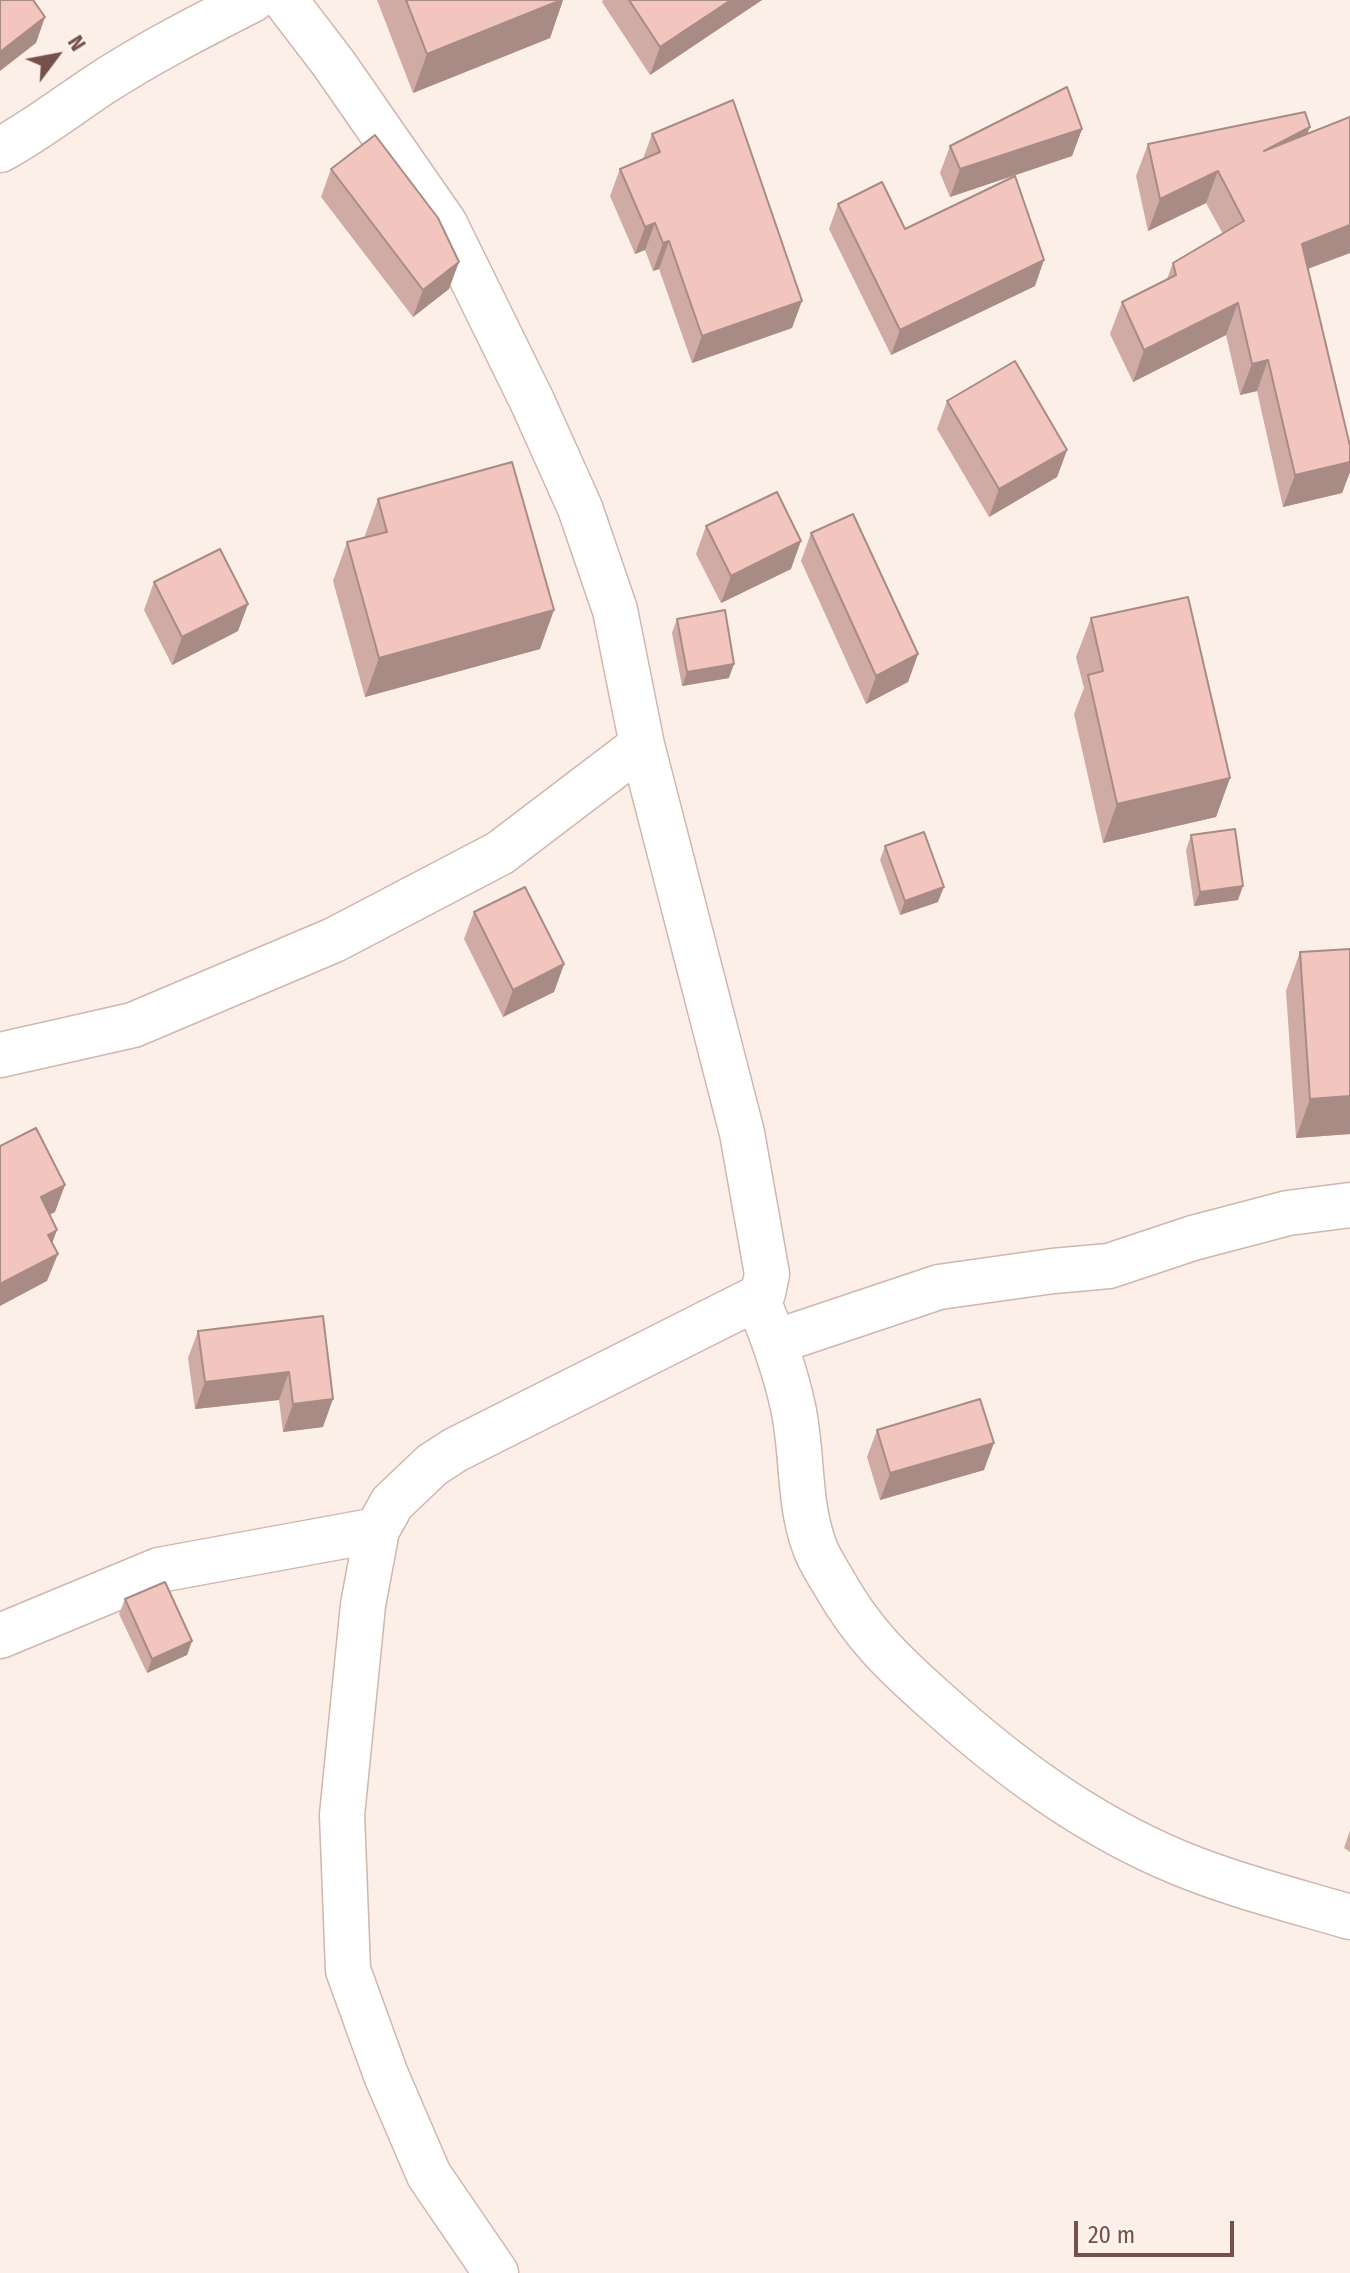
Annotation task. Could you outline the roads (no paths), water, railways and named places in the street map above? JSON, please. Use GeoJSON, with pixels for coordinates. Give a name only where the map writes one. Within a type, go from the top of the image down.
{"type":"FeatureCollection","features":[{"type":"Feature","properties":{"kind":"street"},"geometry":{"type":"LineString","coordinates":[[0,150],[164,45],[252,0]]}},
{"type":"Feature","properties":{"kind":"street"},"geometry":{"type":"LineString","coordinates":[[285,0],[334,64],[445,224],[532,401],[580,508],[615,610],[642,745],[742,1133],[767,1274],[763,1293],[757,1298],[455,1450],[432,1465],[392,1503],[377,1530],[363,1605],[342,1815],[348,1970],[386,2075],[429,2175],[496,2273]]}},
{"type":"Feature","properties":{"kind":"street"},"geometry":{"type":"LineString","coordinates":[[0,1055],[133,1025],[334,940],[500,853],[642,745]]}},
{"type":"Feature","properties":{"kind":"street"},"geometry":{"type":"LineString","coordinates":[[775,1342],[939,1287],[1109,1266],[1193,1238],[1288,1213],[1350,1205]]}},
{"type":"Feature","properties":{"kind":"street"},"geometry":{"type":"LineString","coordinates":[[757,1298],[775,1342],[794,1409],[802,1484],[814,1545],[850,1611],[877,1647],[966,1728],[1038,1785],[1103,1826],[1178,1862],[1350,1917]]}},
{"type":"Feature","properties":{"kind":"street"},"geometry":{"type":"LineString","coordinates":[[0,1636],[159,1570],[377,1530]]}}]}
